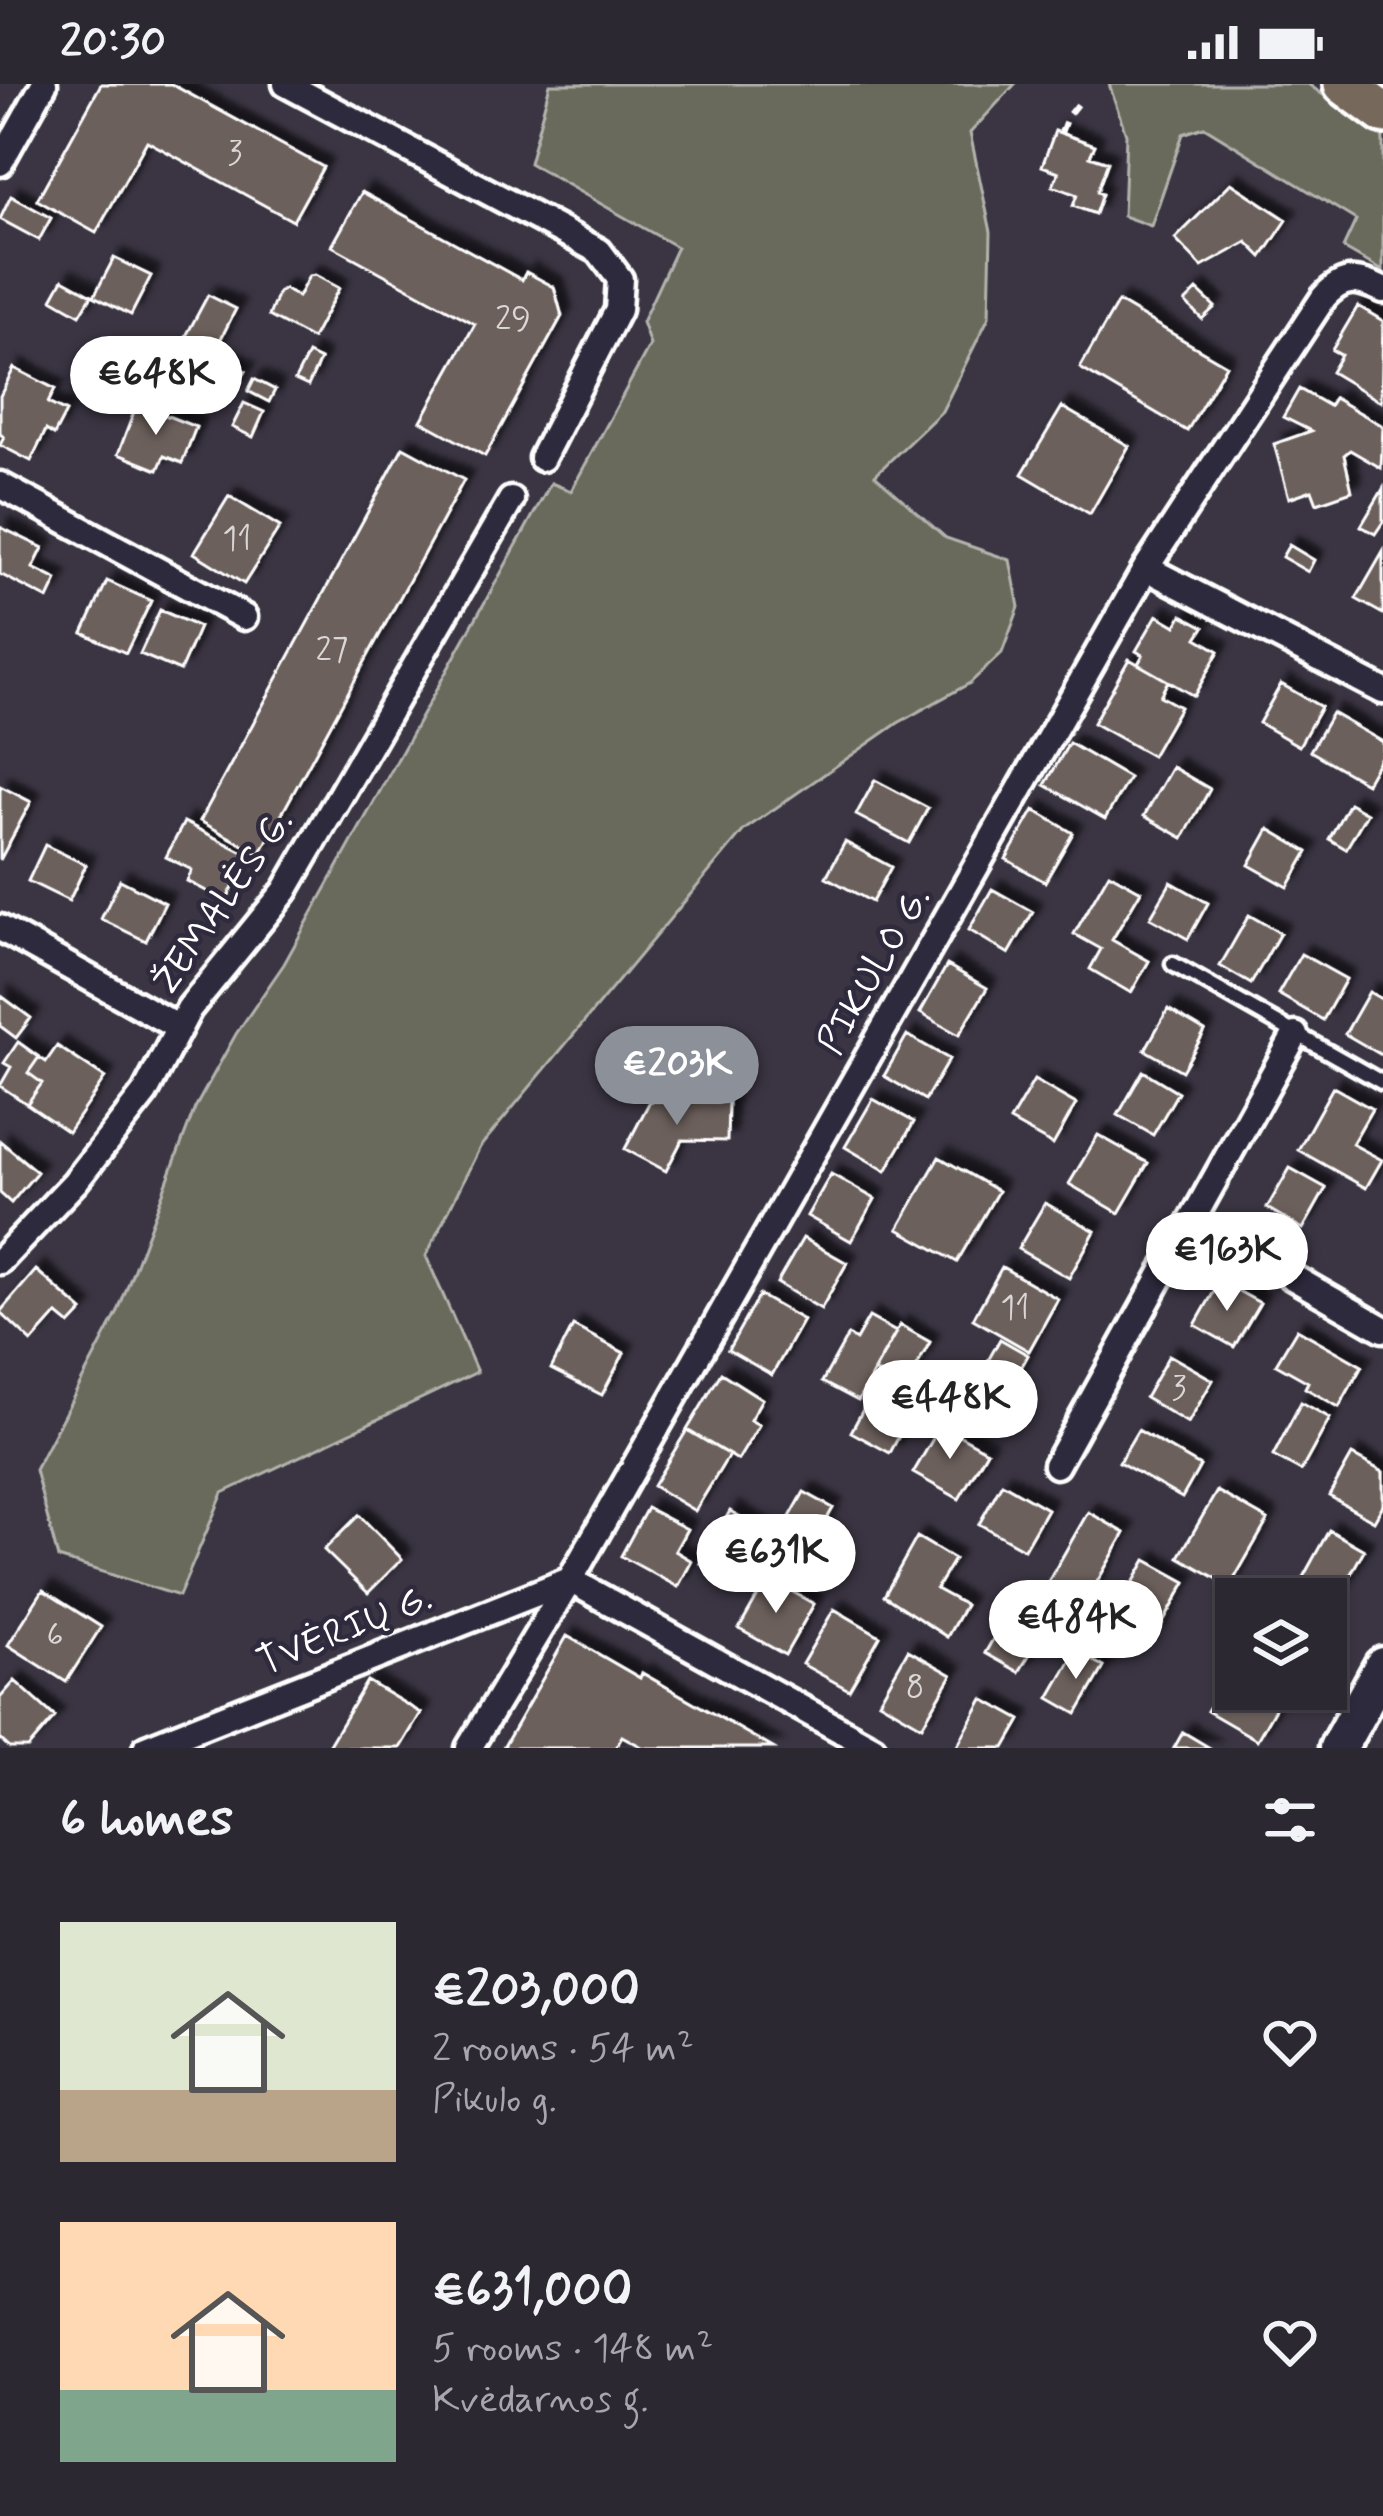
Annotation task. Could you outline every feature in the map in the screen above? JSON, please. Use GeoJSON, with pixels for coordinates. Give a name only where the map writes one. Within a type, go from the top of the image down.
{"type":"FeatureCollection","features":[{"type":"Feature","properties":{"kind":"main road"},"geometry":{"type":"LineString","coordinates":[[1344,84],[1383,113]]}},
{"type":"Feature","properties":{"kind":"main road"},"geometry":{"type":"LineString","coordinates":[[1338,1748],[1383,1666]]}},
{"type":"Feature","properties":{"kind":"street"},"geometry":{"type":"LineString","coordinates":[[0,163],[44,84]]}},
{"type":"Feature","properties":{"kind":"street"},"geometry":{"type":"LineString","coordinates":[[286,84],[599,251],[620,279],[618,310],[542,458]]}},
{"type":"Feature","properties":{"kind":"street","name":"PIKULO G."},"geometry":{"type":"LineString","coordinates":[[469,1748],[570,1580],[1145,568],[1324,297],[1337,283],[1357,279],[1383,290]]}},
{"type":"Feature","properties":{"kind":"street"},"geometry":{"type":"LineString","coordinates":[[0,485],[244,616]]}},
{"type":"Feature","properties":{"kind":"street","name":"ŽEMALĖS G."},"geometry":{"type":"LineString","coordinates":[[0,1261],[75,1182],[145,1094],[189,1009],[285,891],[511,500]]}},
{"type":"Feature","properties":{"kind":"street"},"geometry":{"type":"LineString","coordinates":[[1145,568],[1383,691]]}},
{"type":"Feature","properties":{"kind":"street"},"geometry":{"type":"LineString","coordinates":[[0,928],[179,1028]]}},
{"type":"Feature","properties":{"kind":"street"},"geometry":{"type":"LineString","coordinates":[[1056,1465],[1295,1035]]}},
{"type":"Feature","properties":{"kind":"street"},"geometry":{"type":"LineString","coordinates":[[1195,1221],[1383,1329]]}},
{"type":"Feature","properties":{"kind":"street"},"geometry":{"type":"LineString","coordinates":[[570,1580],[874,1748]]}},
{"type":"Feature","properties":{"kind":"street","name":"TVĖRIŲ G."},"geometry":{"type":"LineString","coordinates":[[146,1748],[570,1580]]}},
{"type":"Feature","properties":{"kind":"lane"},"geometry":{"type":"LineString","coordinates":[[1173,964],[1383,1083]]}},
{"type":"Feature","properties":{"kind":"path"},"geometry":{"type":"LineString","coordinates":[[1061,133],[1082,98]]}},
{"type":"Feature","properties":{"kind":"green space"},"geometry":{"type":"Polygon","coordinates":[[[550,84],[1015,84],[970,133],[991,232],[989,317],[942,411],[875,475],[946,538],[1010,560],[1019,607],[1002,653],[970,683],[898,723],[744,830],[480,1147],[426,1256],[477,1372],[223,1493],[179,1596],[58,1558],[35,1470],[117,1314],[195,1108],[236,1034],[284,964],[551,483],[571,491],[650,345],[642,322],[677,247],[529,163],[550,84]]]}},
{"type":"Feature","properties":{"kind":"green space"},"geometry":{"type":"Polygon","coordinates":[[[1109,84],[1308,84],[1383,138],[1383,271],[1343,248],[1356,220],[1204,127],[1183,134],[1151,226],[1123,216],[1126,134],[1109,84]]]}},
{"type":"Feature","properties":{"kind":"building"},"geometry":{"type":"Polygon","coordinates":[[[101,84],[171,84],[323,167],[293,221],[147,141],[96,233],[37,200],[101,84]]]}},
{"type":"Feature","properties":{"kind":"building"},"geometry":{"type":"Polygon","coordinates":[[[1055,131],[1095,145],[1090,156],[1108,162],[1095,214],[1073,206],[1077,195],[1053,186],[1059,172],[1042,166],[1055,131]]]}},
{"type":"Feature","properties":{"kind":"building"},"geometry":{"type":"Polygon","coordinates":[[[1231,183],[1287,220],[1262,257],[1247,242],[1202,267],[1175,239],[1231,183]]]}},
{"type":"Feature","properties":{"kind":"building"},"geometry":{"type":"Polygon","coordinates":[[[362,192],[522,280],[526,272],[554,287],[562,316],[485,456],[421,421],[475,324],[332,246],[362,192]]]}},
{"type":"Feature","properties":{"kind":"building"},"geometry":{"type":"Polygon","coordinates":[[[11,196],[51,218],[39,240],[0,219],[11,196]]]}},
{"type":"Feature","properties":{"kind":"building"},"geometry":{"type":"Polygon","coordinates":[[[114,258],[151,276],[131,315],[94,296],[114,258]]]}},
{"type":"Feature","properties":{"kind":"building"},"geometry":{"type":"Polygon","coordinates":[[[309,276],[339,288],[312,339],[269,316],[278,293],[284,289],[298,297],[309,276]]]}},
{"type":"Feature","properties":{"kind":"building"},"geometry":{"type":"Polygon","coordinates":[[[63,279],[92,295],[80,315],[52,299],[63,279]]]}},
{"type":"Feature","properties":{"kind":"building"},"geometry":{"type":"Polygon","coordinates":[[[1197,290],[1215,307],[1202,319],[1185,302],[1197,290]]]}},
{"type":"Feature","properties":{"kind":"building"},"geometry":{"type":"Polygon","coordinates":[[[208,295],[236,309],[208,364],[179,349],[208,295]]]}},
{"type":"Feature","properties":{"kind":"building"},"geometry":{"type":"Polygon","coordinates":[[[1118,302],[1226,365],[1187,431],[1080,368],[1118,302]]]}},
{"type":"Feature","properties":{"kind":"building"},"geometry":{"type":"Polygon","coordinates":[[[1358,306],[1383,321],[1381,402],[1331,372],[1341,355],[1332,350],[1358,306]]]}},
{"type":"Feature","properties":{"kind":"building"},"geometry":{"type":"Polygon","coordinates":[[[308,354],[320,360],[308,386],[295,380],[308,354]]]}},
{"type":"Feature","properties":{"kind":"building"},"geometry":{"type":"Polygon","coordinates":[[[226,360],[246,371],[236,388],[216,378],[226,360]]]}},
{"type":"Feature","properties":{"kind":"building"},"geometry":{"type":"Polygon","coordinates":[[[14,368],[55,389],[48,403],[66,412],[54,435],[46,430],[31,461],[0,445],[4,437],[0,434],[0,396],[14,368]]]}},
{"type":"Feature","properties":{"kind":"building"},"geometry":{"type":"Polygon","coordinates":[[[254,379],[275,390],[269,402],[248,391],[254,379]]]}},
{"type":"Feature","properties":{"kind":"building"},"geometry":{"type":"Polygon","coordinates":[[[1299,389],[1329,406],[1334,398],[1383,426],[1381,468],[1350,450],[1344,455],[1352,491],[1317,503],[1312,490],[1289,498],[1274,444],[1311,431],[1283,417],[1299,389]]]}},
{"type":"Feature","properties":{"kind":"building"},"geometry":{"type":"Polygon","coordinates":[[[244,403],[264,412],[253,437],[232,427],[244,403]]]}},
{"type":"Feature","properties":{"kind":"building"},"geometry":{"type":"Polygon","coordinates":[[[137,404],[196,427],[182,463],[164,456],[158,470],[118,454],[137,404]]]}},
{"type":"Feature","properties":{"kind":"building"},"geometry":{"type":"Polygon","coordinates":[[[1062,407],[1129,446],[1090,514],[1022,474],[1062,407]]]}},
{"type":"Feature","properties":{"kind":"building"},"geometry":{"type":"Polygon","coordinates":[[[403,447],[464,480],[260,854],[200,821],[403,447]]]}},
{"type":"Feature","properties":{"kind":"building"},"geometry":{"type":"Polygon","coordinates":[[[1383,489],[1383,522],[1375,534],[1361,526],[1383,489]]]}},
{"type":"Feature","properties":{"kind":"building"},"geometry":{"type":"Polygon","coordinates":[[[229,496],[280,527],[244,584],[194,553],[229,496]]]}},
{"type":"Feature","properties":{"kind":"building"},"geometry":{"type":"Polygon","coordinates":[[[0,527],[43,548],[33,568],[57,580],[48,599],[0,574],[0,527]]]}},
{"type":"Feature","properties":{"kind":"building"},"geometry":{"type":"Polygon","coordinates":[[[1289,545],[1314,560],[1308,572],[1282,557],[1289,545]]]}},
{"type":"Feature","properties":{"kind":"building"},"geometry":{"type":"Polygon","coordinates":[[[1383,552],[1383,614],[1356,599],[1383,552]]]}},
{"type":"Feature","properties":{"kind":"building"},"geometry":{"type":"Polygon","coordinates":[[[107,581],[151,601],[126,653],[83,633],[107,581]]]}},
{"type":"Feature","properties":{"kind":"building"},"geometry":{"type":"Polygon","coordinates":[[[160,610],[199,627],[180,671],[140,654],[160,610]]]}},
{"type":"Feature","properties":{"kind":"building"},"geometry":{"type":"Polygon","coordinates":[[[1157,615],[1176,626],[1182,615],[1204,627],[1197,638],[1219,651],[1194,696],[1138,664],[1143,655],[1136,651],[1157,615]]]}},
{"type":"Feature","properties":{"kind":"building"},"geometry":{"type":"Polygon","coordinates":[[[1129,659],[1168,681],[1160,696],[1180,707],[1152,756],[1093,723],[1129,659]]]}},
{"type":"Feature","properties":{"kind":"building"},"geometry":{"type":"Polygon","coordinates":[[[1281,684],[1321,707],[1299,746],[1259,723],[1281,684]]]}},
{"type":"Feature","properties":{"kind":"building"},"geometry":{"type":"Polygon","coordinates":[[[1332,713],[1383,742],[1383,753],[1366,783],[1310,751],[1332,713]]]}},
{"type":"Feature","properties":{"kind":"building"},"geometry":{"type":"Polygon","coordinates":[[[1069,743],[1129,778],[1105,819],[1045,785],[1069,743]]]}},
{"type":"Feature","properties":{"kind":"building"},"geometry":{"type":"Polygon","coordinates":[[[1172,767],[1210,789],[1183,838],[1144,816],[1172,767]]]}},
{"type":"Feature","properties":{"kind":"building"},"geometry":{"type":"Polygon","coordinates":[[[875,780],[928,808],[909,843],[856,815],[875,780]]]}},
{"type":"Feature","properties":{"kind":"building"},"geometry":{"type":"Polygon","coordinates":[[[0,786],[31,802],[0,860],[0,786]]]}},
{"type":"Feature","properties":{"kind":"building"},"geometry":{"type":"Polygon","coordinates":[[[1349,803],[1367,813],[1346,849],[1329,839],[1349,803]]]}},
{"type":"Feature","properties":{"kind":"building"},"geometry":{"type":"Polygon","coordinates":[[[1034,810],[1073,833],[1045,882],[1006,859],[1034,810]]]}},
{"type":"Feature","properties":{"kind":"building"},"geometry":{"type":"Polygon","coordinates":[[[184,822],[249,855],[226,901],[187,881],[192,870],[166,857],[184,822]]]}},
{"type":"Feature","properties":{"kind":"building"},"geometry":{"type":"Polygon","coordinates":[[[1269,829],[1308,852],[1288,887],[1249,865],[1269,829]]]}},
{"type":"Feature","properties":{"kind":"building"},"geometry":{"type":"Polygon","coordinates":[[[845,842],[891,867],[872,902],[826,877],[845,842]]]}},
{"type":"Feature","properties":{"kind":"building"},"geometry":{"type":"Polygon","coordinates":[[[45,845],[86,865],[69,901],[28,881],[45,845]]]}},
{"type":"Feature","properties":{"kind":"building"},"geometry":{"type":"Polygon","coordinates":[[[1109,873],[1141,891],[1112,940],[1149,961],[1131,993],[1090,969],[1101,949],[1074,934],[1109,873]]]}},
{"type":"Feature","properties":{"kind":"building"},"geometry":{"type":"Polygon","coordinates":[[[120,880],[165,903],[146,941],[101,919],[120,880]]]}},
{"type":"Feature","properties":{"kind":"building"},"geometry":{"type":"Polygon","coordinates":[[[1171,882],[1208,903],[1188,939],[1150,918],[1171,882]]]}},
{"type":"Feature","properties":{"kind":"building"},"geometry":{"type":"Polygon","coordinates":[[[992,889],[1033,912],[1009,954],[969,930],[992,889]]]}},
{"type":"Feature","properties":{"kind":"building"},"geometry":{"type":"Polygon","coordinates":[[[1249,915],[1280,933],[1251,984],[1220,966],[1249,915]]]}},
{"type":"Feature","properties":{"kind":"building"},"geometry":{"type":"Polygon","coordinates":[[[1301,954],[1346,979],[1323,1020],[1278,994],[1301,954]]]}},
{"type":"Feature","properties":{"kind":"building"},"geometry":{"type":"Polygon","coordinates":[[[947,965],[987,988],[959,1035],[920,1013],[947,965]]]}},
{"type":"Feature","properties":{"kind":"building"},"geometry":{"type":"Polygon","coordinates":[[[1369,992],[1383,1000],[1383,1056],[1345,1034],[1369,992]]]}},
{"type":"Feature","properties":{"kind":"building"},"geometry":{"type":"Polygon","coordinates":[[[0,995],[31,1018],[16,1038],[0,1026],[0,995]]]}},
{"type":"Feature","properties":{"kind":"building"},"geometry":{"type":"Polygon","coordinates":[[[1168,1009],[1205,1031],[1182,1071],[1145,1050],[1168,1009]]]}},
{"type":"Feature","properties":{"kind":"building"},"geometry":{"type":"Polygon","coordinates":[[[907,1035],[949,1059],[925,1100],[884,1076],[907,1035]]]}},
{"type":"Feature","properties":{"kind":"building"},"geometry":{"type":"Polygon","coordinates":[[[18,1042],[39,1057],[28,1073],[42,1083],[27,1104],[0,1086],[11,1067],[4,1063],[18,1042]]]}},
{"type":"Feature","properties":{"kind":"building"},"geometry":{"type":"Polygon","coordinates":[[[57,1046],[105,1078],[68,1132],[27,1104],[42,1083],[28,1073],[39,1057],[46,1062],[57,1046]]]}},
{"type":"Feature","properties":{"kind":"building"},"geometry":{"type":"Polygon","coordinates":[[[1143,1071],[1178,1092],[1153,1135],[1118,1115],[1143,1071]]]}},
{"type":"Feature","properties":{"kind":"building"},"geometry":{"type":"Polygon","coordinates":[[[1034,1080],[1076,1104],[1053,1145],[1010,1121],[1034,1080]]]}},
{"type":"Feature","properties":{"kind":"building"},"geometry":{"type":"Polygon","coordinates":[[[1333,1087],[1372,1109],[1352,1144],[1382,1160],[1366,1188],[1298,1150],[1333,1087]]]}},
{"type":"Feature","properties":{"kind":"building"},"geometry":{"type":"Polygon","coordinates":[[[873,1099],[914,1122],[886,1171],[845,1147],[873,1099]]]}},
{"type":"Feature","properties":{"kind":"building"},"geometry":{"type":"Polygon","coordinates":[[[650,1101],[728,1102],[727,1141],[682,1140],[666,1171],[625,1149],[650,1101]]]}},
{"type":"Feature","properties":{"kind":"building"},"geometry":{"type":"Polygon","coordinates":[[[1098,1135],[1148,1163],[1119,1213],[1069,1184],[1098,1135]]]}},
{"type":"Feature","properties":{"kind":"building"},"geometry":{"type":"Polygon","coordinates":[[[0,1141],[37,1172],[11,1203],[0,1193],[0,1141]]]}},
{"type":"Feature","properties":{"kind":"building"},"geometry":{"type":"Polygon","coordinates":[[[939,1157],[998,1191],[957,1262],[898,1229],[939,1157]]]}},
{"type":"Feature","properties":{"kind":"building"},"geometry":{"type":"Polygon","coordinates":[[[1290,1168],[1326,1188],[1303,1229],[1267,1208],[1290,1168]]]}},
{"type":"Feature","properties":{"kind":"building"},"geometry":{"type":"Polygon","coordinates":[[[831,1174],[875,1199],[851,1241],[807,1216],[831,1174]]]}},
{"type":"Feature","properties":{"kind":"building"},"geometry":{"type":"Polygon","coordinates":[[[1045,1203],[1095,1231],[1069,1278],[1018,1249],[1045,1203]]]}},
{"type":"Feature","properties":{"kind":"building"},"geometry":{"type":"Polygon","coordinates":[[[803,1238],[847,1263],[821,1309],[777,1283],[803,1238]]]}},
{"type":"Feature","properties":{"kind":"building"},"geometry":{"type":"Polygon","coordinates":[[[1002,1267],[1058,1299],[1029,1351],[973,1319],[1002,1267]]]}},
{"type":"Feature","properties":{"kind":"building"},"geometry":{"type":"Polygon","coordinates":[[[36,1270],[83,1311],[70,1325],[57,1314],[32,1342],[0,1312],[36,1270]]]}},
{"type":"Feature","properties":{"kind":"building"},"geometry":{"type":"Polygon","coordinates":[[[1220,1281],[1260,1303],[1234,1347],[1195,1325],[1220,1281]]]}},
{"type":"Feature","properties":{"kind":"building"},"geometry":{"type":"Polygon","coordinates":[[[759,1295],[803,1320],[772,1375],[728,1350],[759,1295]]]}},
{"type":"Feature","properties":{"kind":"building"},"geometry":{"type":"Polygon","coordinates":[[[869,1317],[896,1332],[858,1401],[822,1382],[848,1335],[856,1340],[869,1317]]]}},
{"type":"Feature","properties":{"kind":"building"},"geometry":{"type":"Polygon","coordinates":[[[900,1325],[930,1342],[905,1388],[874,1371],[900,1325]]]}},
{"type":"Feature","properties":{"kind":"building"},"geometry":{"type":"Polygon","coordinates":[[[573,1326],[624,1353],[602,1395],[551,1369],[573,1326]]]}},
{"type":"Feature","properties":{"kind":"building"},"geometry":{"type":"Polygon","coordinates":[[[1297,1329],[1362,1366],[1339,1407],[1276,1364],[1297,1329]]]}},
{"type":"Feature","properties":{"kind":"building"},"geometry":{"type":"Polygon","coordinates":[[[1000,1339],[1028,1355],[1002,1402],[974,1386],[1000,1339]]]}},
{"type":"Feature","properties":{"kind":"building"},"geometry":{"type":"Polygon","coordinates":[[[1169,1355],[1213,1380],[1188,1423],[1145,1398],[1169,1355]]]}},
{"type":"Feature","properties":{"kind":"building"},"geometry":{"type":"Polygon","coordinates":[[[721,1373],[762,1399],[750,1420],[759,1425],[738,1460],[687,1430],[721,1373]]]}},
{"type":"Feature","properties":{"kind":"building"},"geometry":{"type":"Polygon","coordinates":[[[873,1391],[895,1403],[890,1411],[907,1421],[890,1453],[851,1432],[873,1391]]]}},
{"type":"Feature","properties":{"kind":"building"},"geometry":{"type":"Polygon","coordinates":[[[1301,1402],[1330,1418],[1301,1471],[1273,1456],[1301,1402]]]}},
{"type":"Feature","properties":{"kind":"building"},"geometry":{"type":"Polygon","coordinates":[[[941,1425],[987,1451],[959,1499],[913,1473],[941,1425]]]}},
{"type":"Feature","properties":{"kind":"building"},"geometry":{"type":"Polygon","coordinates":[[[687,1430],[729,1455],[695,1511],[653,1486],[687,1430]]]}},
{"type":"Feature","properties":{"kind":"building"},"geometry":{"type":"Polygon","coordinates":[[[1138,1430],[1200,1466],[1182,1498],[1119,1462],[1138,1430]]]}},
{"type":"Feature","properties":{"kind":"building"},"geometry":{"type":"Polygon","coordinates":[[[1352,1455],[1383,1472],[1383,1505],[1374,1521],[1329,1496],[1352,1455]]]}},
{"type":"Feature","properties":{"kind":"building"},"geometry":{"type":"Polygon","coordinates":[[[1002,1483],[1047,1509],[1024,1549],[979,1524],[1002,1483]]]}},
{"type":"Feature","properties":{"kind":"building"},"geometry":{"type":"Polygon","coordinates":[[[1217,1491],[1268,1520],[1235,1578],[1216,1578],[1179,1557],[1217,1491]]]}},
{"type":"Feature","properties":{"kind":"building"},"geometry":{"type":"Polygon","coordinates":[[[804,1492],[833,1508],[819,1533],[790,1517],[804,1492]]]}},
{"type":"Feature","properties":{"kind":"building"},"geometry":{"type":"Polygon","coordinates":[[[647,1508],[687,1529],[675,1551],[692,1561],[678,1587],[621,1556],[647,1508]]]}},
{"type":"Feature","properties":{"kind":"building"},"geometry":{"type":"Polygon","coordinates":[[[730,1511],[769,1533],[739,1585],[700,1563],[730,1511]]]}},
{"type":"Feature","properties":{"kind":"building"},"geometry":{"type":"Polygon","coordinates":[[[1088,1512],[1125,1533],[1085,1603],[1048,1582],[1088,1512]]]}},
{"type":"Feature","properties":{"kind":"building"},"geometry":{"type":"Polygon","coordinates":[[[359,1515],[402,1559],[368,1593],[324,1550],[359,1515]]]}},
{"type":"Feature","properties":{"kind":"building"},"geometry":{"type":"Polygon","coordinates":[[[1329,1530],[1364,1550],[1347,1581],[1303,1578],[1329,1530]]]}},
{"type":"Feature","properties":{"kind":"building"},"geometry":{"type":"Polygon","coordinates":[[[917,1537],[954,1559],[936,1589],[965,1605],[947,1637],[884,1596],[917,1537]]]}},
{"type":"Feature","properties":{"kind":"building"},"geometry":{"type":"Polygon","coordinates":[[[1146,1560],[1186,1582],[1156,1635],[1116,1613],[1146,1560]]]}},
{"type":"Feature","properties":{"kind":"building"},"geometry":{"type":"Polygon","coordinates":[[[768,1578],[814,1604],[785,1655],[739,1629],[768,1578]]]}},
{"type":"Feature","properties":{"kind":"building"},"geometry":{"type":"Polygon","coordinates":[[[43,1590],[101,1627],[66,1682],[8,1645],[43,1590]]]}},
{"type":"Feature","properties":{"kind":"building"},"geometry":{"type":"Polygon","coordinates":[[[834,1609],[880,1636],[849,1690],[802,1664],[834,1609]]]}},
{"type":"Feature","properties":{"kind":"building"},"geometry":{"type":"Polygon","coordinates":[[[1004,1620],[1038,1640],[1019,1672],[985,1653],[1004,1620]]]}},
{"type":"Feature","properties":{"kind":"building"},"geometry":{"type":"Polygon","coordinates":[[[567,1636],[773,1748],[644,1748],[622,1736],[615,1748],[503,1748],[567,1636]]]}},
{"type":"Feature","properties":{"kind":"building"},"geometry":{"type":"Polygon","coordinates":[[[908,1650],[952,1675],[922,1726],[879,1701],[908,1650]]]}},
{"type":"Feature","properties":{"kind":"building"},"geometry":{"type":"Polygon","coordinates":[[[1076,1651],[1104,1667],[1077,1714],[1049,1698],[1076,1651]]]}},
{"type":"Feature","properties":{"kind":"building"},"geometry":{"type":"Polygon","coordinates":[[[15,1681],[55,1717],[28,1748],[10,1748],[0,1739],[0,1698],[15,1681]]]}},
{"type":"Feature","properties":{"kind":"building"},"geometry":{"type":"Polygon","coordinates":[[[367,1681],[421,1713],[400,1748],[327,1748],[367,1681]]]}},
{"type":"Feature","properties":{"kind":"building"},"geometry":{"type":"Polygon","coordinates":[[[1215,1697],[1215,1710],[1274,1710],[1257,1740],[1207,1711],[1215,1697]]]}},
{"type":"Feature","properties":{"kind":"building"},"geometry":{"type":"Polygon","coordinates":[[[983,1699],[1021,1720],[1005,1748],[956,1748],[983,1699]]]}},
{"type":"Feature","properties":{"kind":"building"},"geometry":{"type":"Polygon","coordinates":[[[1183,1732],[1210,1748],[1174,1748],[1183,1732]]]}}]}
